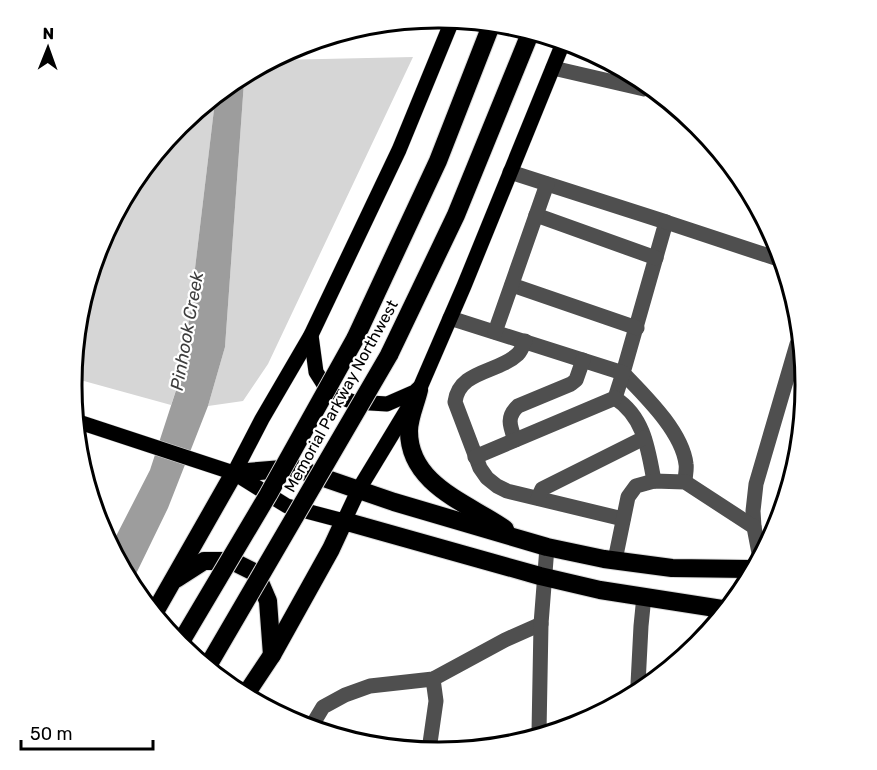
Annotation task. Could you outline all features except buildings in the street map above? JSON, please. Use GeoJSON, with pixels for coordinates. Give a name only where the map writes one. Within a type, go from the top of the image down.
{"type":"FeatureCollection","features":[{"type":"Feature","properties":{"kind":"highway","name":"Memorial Parkway Northwest"},"geometry":{"type":"LineString","coordinates":[[185,636],[268,495],[355,339],[438,161],[488,32]]}},
{"type":"Feature","properties":{"kind":"highway","name":"Memorial Parkway Northwest"},"geometry":{"type":"LineString","coordinates":[[211,660],[389,355],[456,215],[527,40]]}},
{"type":"Feature","properties":{"kind":"highway"},"geometry":{"type":"LineString","coordinates":[[419,390],[409,430],[413,451],[428,479],[461,503],[484,514],[519,538]]}},
{"type":"Feature","properties":{"kind":"highway"},"geometry":{"type":"LineString","coordinates":[[159,605],[234,473],[295,468],[394,502],[548,547],[672,568],[743,569]]}},
{"type":"Feature","properties":{"kind":"highway"},"geometry":{"type":"LineString","coordinates":[[250,688],[272,655],[331,549],[344,521],[545,578],[600,590],[716,608]]}},
{"type":"Feature","properties":{"kind":"highway"},"geometry":{"type":"LineString","coordinates":[[173,581],[204,561],[232,561],[256,573],[268,601],[272,655]]}},
{"type":"Feature","properties":{"kind":"main road"},"geometry":{"type":"LineString","coordinates":[[234,473],[262,419],[311,335],[399,150],[449,28]]}},
{"type":"Feature","properties":{"kind":"main road"},"geometry":{"type":"LineString","coordinates":[[84,424],[234,473],[287,506],[344,521],[359,489],[419,390],[560,50]]}},
{"type":"Feature","properties":{"kind":"main road"},"geometry":{"type":"LineString","coordinates":[[311,335],[316,372],[330,394],[354,402],[387,404],[419,390]]}},
{"type":"Feature","properties":{"kind":"street"},"geometry":{"type":"LineString","coordinates":[[553,68],[633,86]]}},
{"type":"Feature","properties":{"kind":"street"},"geometry":{"type":"LineString","coordinates":[[510,172],[771,257]]}},
{"type":"Feature","properties":{"kind":"street"},"geometry":{"type":"LineString","coordinates":[[495,332],[547,184]]}},
{"type":"Feature","properties":{"kind":"street"},"geometry":{"type":"LineString","coordinates":[[536,215],[656,258]]}},
{"type":"Feature","properties":{"kind":"street"},"geometry":{"type":"LineString","coordinates":[[475,457],[615,398],[666,222]]}},
{"type":"Feature","properties":{"kind":"street"},"geometry":{"type":"LineString","coordinates":[[512,285],[637,328]]}},
{"type":"Feature","properties":{"kind":"street"},"geometry":{"type":"LineString","coordinates":[[450,318],[623,373],[666,420],[687,464],[685,482]]}},
{"type":"Feature","properties":{"kind":"street"},"geometry":{"type":"LineString","coordinates":[[525,341],[520,353],[469,379],[456,393],[455,402],[480,468],[487,478],[507,491],[623,519]]}},
{"type":"Feature","properties":{"kind":"street"},"geometry":{"type":"LineString","coordinates":[[757,544],[753,511],[756,484],[794,357]]}},
{"type":"Feature","properties":{"kind":"street"},"geometry":{"type":"LineString","coordinates":[[515,440],[509,424],[509,417],[513,411],[518,406],[571,384],[576,380],[583,360]]}},
{"type":"Feature","properties":{"kind":"street"},"geometry":{"type":"LineString","coordinates":[[615,398],[628,407],[638,421],[654,481]]}},
{"type":"Feature","properties":{"kind":"street"},"geometry":{"type":"LineString","coordinates":[[538,498],[542,489],[644,438]]}},
{"type":"Feature","properties":{"kind":"street"},"geometry":{"type":"LineString","coordinates":[[615,560],[628,497],[636,486],[654,481],[685,482],[754,527]]}},
{"type":"Feature","properties":{"kind":"street"},"geometry":{"type":"LineString","coordinates":[[539,727],[541,624],[548,547]]}},
{"type":"Feature","properties":{"kind":"street"},"geometry":{"type":"LineString","coordinates":[[638,680],[645,596]]}},
{"type":"Feature","properties":{"kind":"street"},"geometry":{"type":"LineString","coordinates":[[315,719],[323,706],[345,695],[370,686],[433,679],[505,640],[541,624]]}},
{"type":"Feature","properties":{"kind":"street"},"geometry":{"type":"LineString","coordinates":[[430,742],[436,701],[433,679]]}},
{"type":"Feature","properties":{"kind":"shaded area"},"geometry":{"type":"Polygon","coordinates":[[[413,57],[268,364],[243,401],[208,406],[225,347],[244,87],[294,60],[413,57]]]}},
{"type":"Feature","properties":{"kind":"shaded area"},"geometry":{"type":"Polygon","coordinates":[[[244,87],[225,347],[208,406],[168,508],[136,573],[116,536],[150,470],[183,369],[214,108],[244,87]]]}},
{"type":"Feature","properties":{"kind":"shaded area"},"geometry":{"type":"Polygon","coordinates":[[[214,108],[183,369],[171,405],[82,381],[85,338],[101,270],[130,207],[170,150],[214,108]]]}},
{"type":"Feature","properties":{"kind":"water label","name":"Pinhook Creek"},"geometry":{"type":"Point","coordinates":[187,331]}}]}
